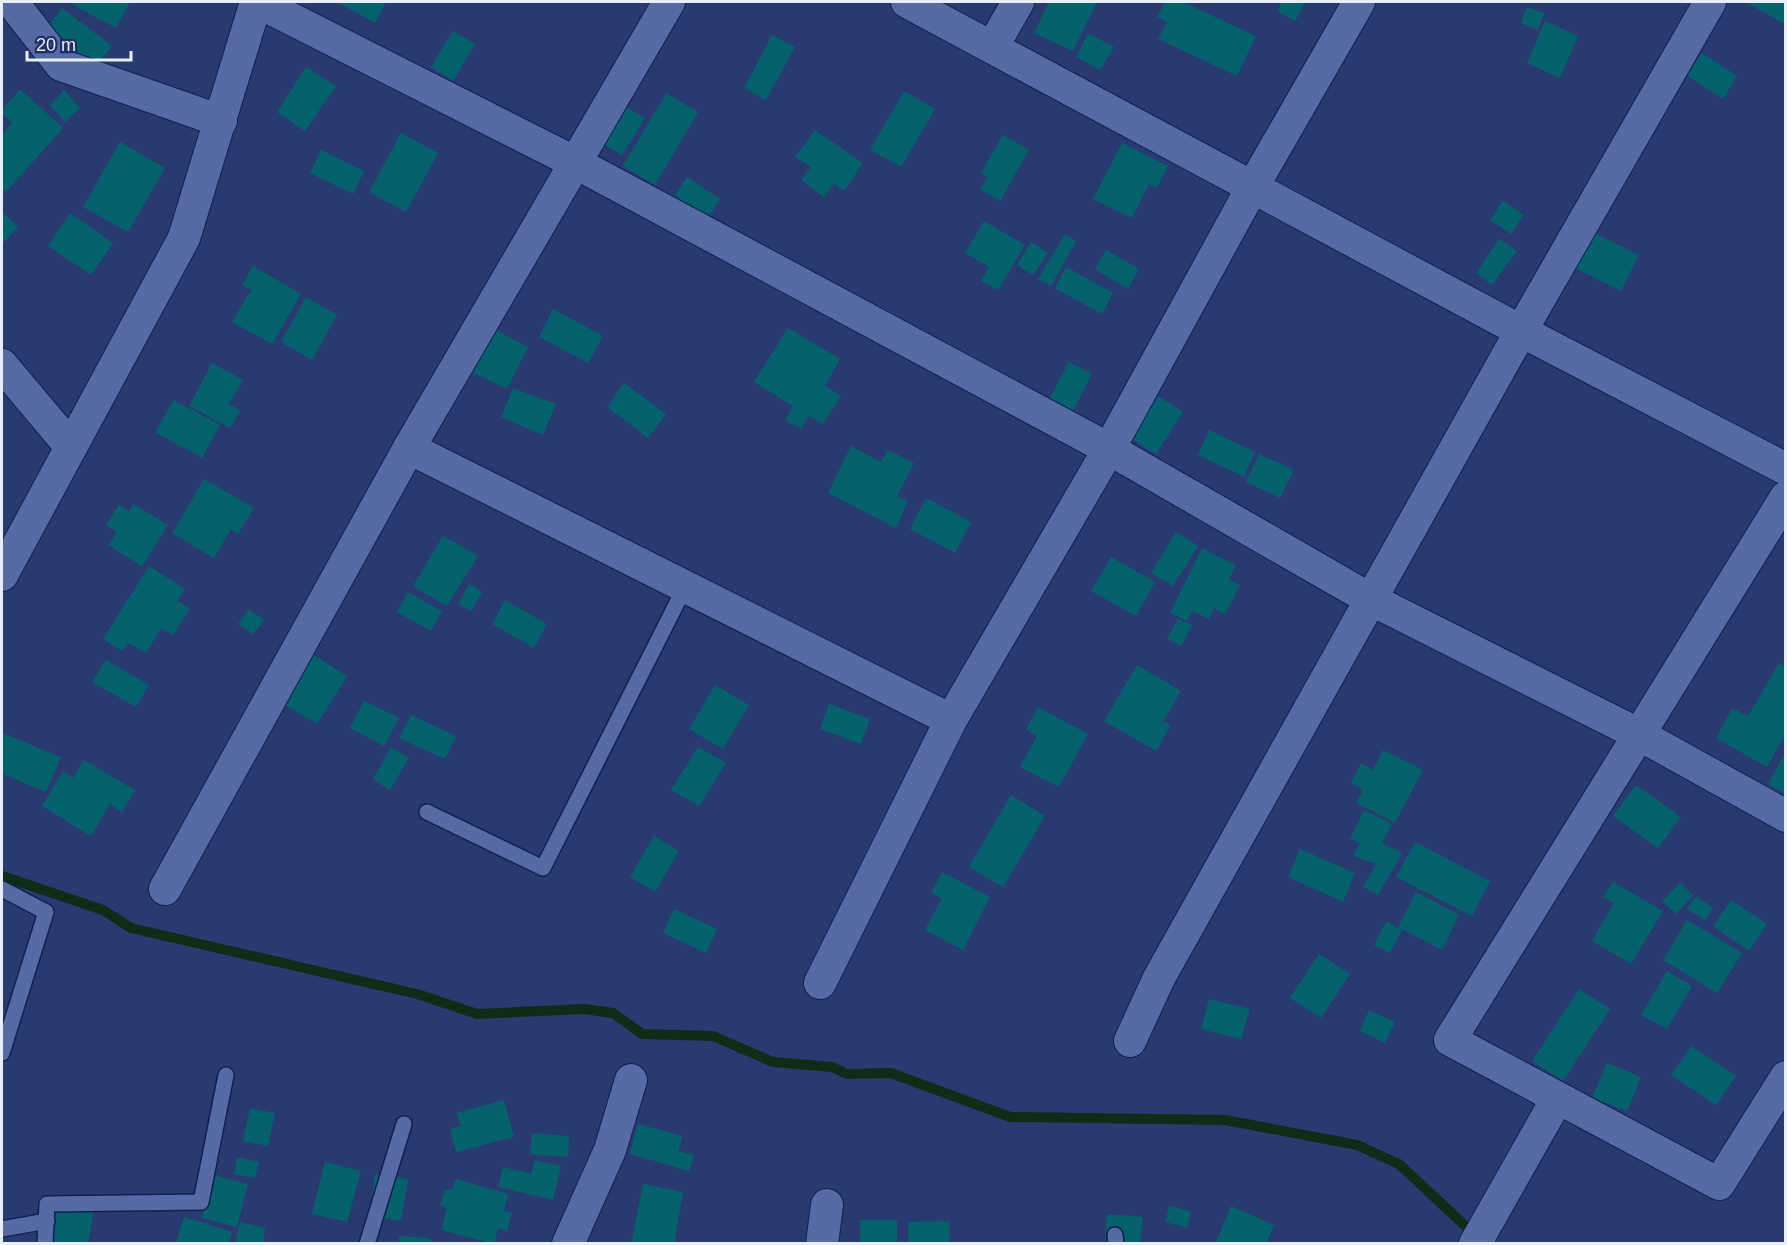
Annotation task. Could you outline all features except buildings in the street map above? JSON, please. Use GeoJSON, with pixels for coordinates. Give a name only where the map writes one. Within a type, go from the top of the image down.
{"type":"FeatureCollection","features":[{"type":"Feature","properties":{"kind":"street"},"geometry":{"type":"LineString","coordinates":[[2,575],[184,238],[257,2],[576,163],[1109,449],[1370,599],[1641,735],[1785,816]]}},
{"type":"Feature","properties":{"kind":"street"},"geometry":{"type":"LineString","coordinates":[[165,889],[409,448],[669,2]]}},
{"type":"Feature","properties":{"kind":"street"},"geometry":{"type":"LineString","coordinates":[[907,2],[993,46],[1252,188],[1785,469]]}},
{"type":"Feature","properties":{"kind":"street"},"geometry":{"type":"LineString","coordinates":[[993,46],[1018,2]]}},
{"type":"Feature","properties":{"kind":"street"},"geometry":{"type":"LineString","coordinates":[[820,983],[951,720],[1109,449],[1252,188],[1359,2]]}},
{"type":"Feature","properties":{"kind":"street"},"geometry":{"type":"LineString","coordinates":[[1130,1041],[1159,978],[1370,599],[1710,2]]}},
{"type":"Feature","properties":{"kind":"street"},"geometry":{"type":"LineString","coordinates":[[16,4],[61,65],[221,122]]}},
{"type":"Feature","properties":{"kind":"street"},"geometry":{"type":"LineString","coordinates":[[2,365],[70,446]]}},
{"type":"Feature","properties":{"kind":"street"},"geometry":{"type":"LineString","coordinates":[[409,448],[951,720]]}},
{"type":"Feature","properties":{"kind":"street"},"geometry":{"type":"LineString","coordinates":[[1785,497],[1641,735],[1450,1040],[1719,1184],[1785,1077]]}},
{"type":"Feature","properties":{"kind":"street"},"geometry":{"type":"LineString","coordinates":[[568,1244],[610,1149],[631,1080]]}},
{"type":"Feature","properties":{"kind":"street"},"geometry":{"type":"LineString","coordinates":[[1475,1244],[1557,1099]]}},
{"type":"Feature","properties":{"kind":"street"},"geometry":{"type":"LineString","coordinates":[[822,1244],[827,1205]]}},
{"type":"Feature","properties":{"kind":"lane"},"geometry":{"type":"LineString","coordinates":[[427,812],[543,868],[685,587]]}},
{"type":"Feature","properties":{"kind":"lane"},"geometry":{"type":"LineString","coordinates":[[2,889],[46,912],[2,1053]]}},
{"type":"Feature","properties":{"kind":"lane"},"geometry":{"type":"LineString","coordinates":[[45,1244],[47,1204],[201,1202],[226,1075]]}},
{"type":"Feature","properties":{"kind":"lane"},"geometry":{"type":"LineString","coordinates":[[367,1244],[404,1124]]}},
{"type":"Feature","properties":{"kind":"lane"},"geometry":{"type":"LineString","coordinates":[[2,1229],[47,1221]]}},
{"type":"Feature","properties":{"kind":"waterway"},"geometry":{"type":"LineString","coordinates":[[2,876],[103,910],[131,928],[417,994],[477,1014],[583,1009],[613,1013],[642,1034],[713,1036],[773,1062],[832,1067],[847,1074],[891,1073],[1010,1117],[1225,1120],[1357,1145],[1399,1164],[1477,1237]]}}]}
